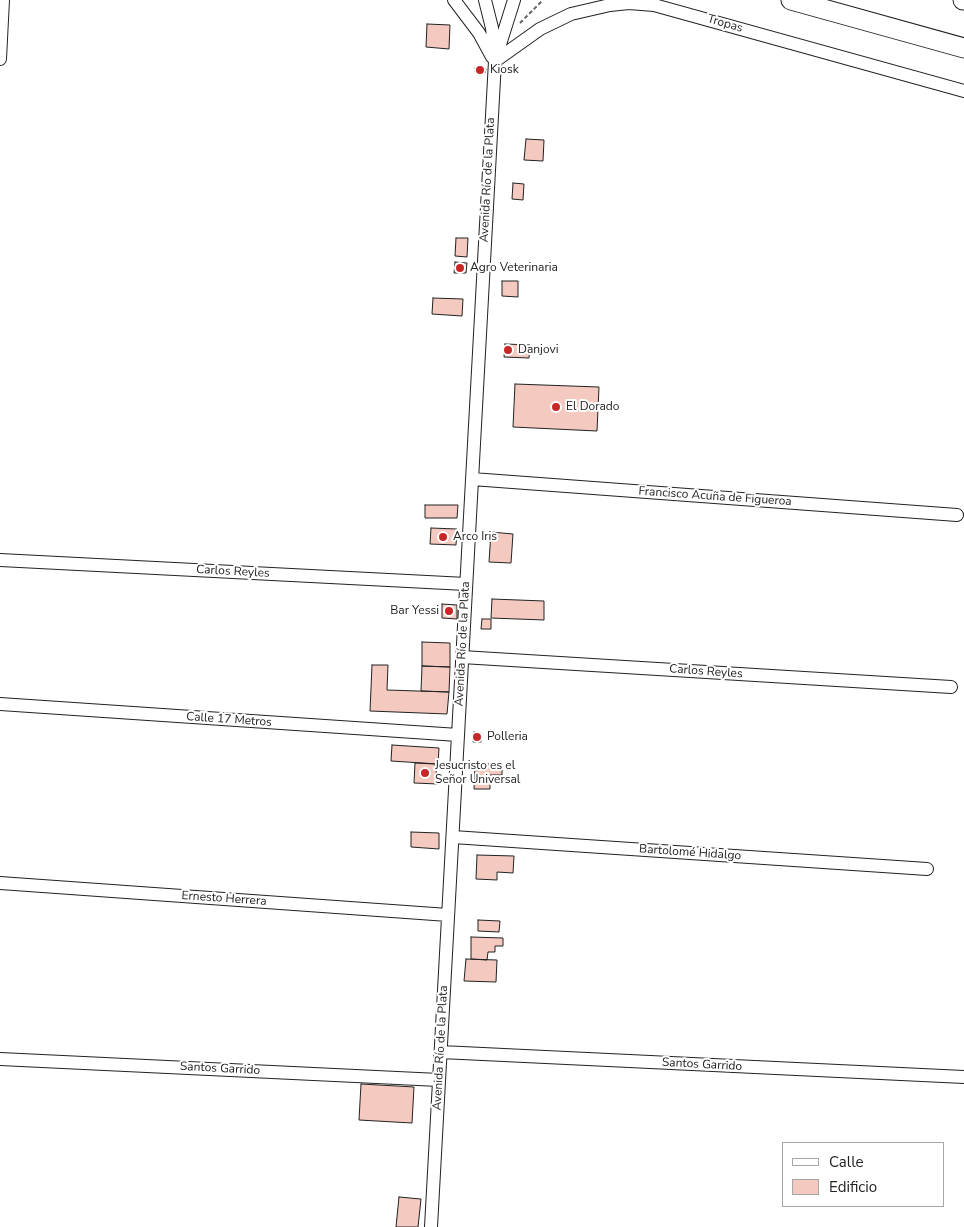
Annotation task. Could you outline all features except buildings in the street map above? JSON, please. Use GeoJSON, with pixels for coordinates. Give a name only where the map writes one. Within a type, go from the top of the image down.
{"type":"FeatureCollection","features":[{"type":"Feature","properties":{"kind":"highway"},"geometry":{"type":"LineString","coordinates":[[791,0],[964,48]]}},
{"type":"Feature","properties":{"kind":"street"},"geometry":{"type":"LineString","coordinates":[[0,59],[3,0]]}},
{"type":"Feature","properties":{"kind":"street"},"geometry":{"type":"LineString","coordinates":[[454,0],[479,33],[495,61]]}},
{"type":"Feature","properties":{"kind":"street","name":"Avenida Río de la Plata"},"geometry":{"type":"LineString","coordinates":[[431,1227],[495,61],[492,28],[485,0]]}},
{"type":"Feature","properties":{"kind":"street","name":"Avenida Río de la Plata"},"geometry":{"type":"LineString","coordinates":[[495,61],[514,0]]}},
{"type":"Feature","properties":{"kind":"street","name":"Tropas"},"geometry":{"type":"LineString","coordinates":[[495,61],[540,29],[571,14],[610,5],[629,3],[654,5],[964,92]]}},
{"type":"Feature","properties":{"kind":"street","name":"Francisco Acuña de Figueroa"},"geometry":{"type":"LineString","coordinates":[[472,479],[957,515]]}},
{"type":"Feature","properties":{"kind":"street","name":"Carlos Reyles"},"geometry":{"type":"LineString","coordinates":[[0,560],[466,584]]}},
{"type":"Feature","properties":{"kind":"street","name":"Carlos Reyles"},"geometry":{"type":"LineString","coordinates":[[462,657],[950,687]]}},
{"type":"Feature","properties":{"kind":"street","name":"Calle 17 Metros"},"geometry":{"type":"LineString","coordinates":[[0,704],[458,735]]}},
{"type":"Feature","properties":{"kind":"street","name":"Bartolomé Hidalgo"},"geometry":{"type":"LineString","coordinates":[[453,837],[927,869]]}},
{"type":"Feature","properties":{"kind":"street","name":"Ernesto Herrera"},"geometry":{"type":"LineString","coordinates":[[0,883],[448,915]]}},
{"type":"Feature","properties":{"kind":"street","name":"Santos Garrido"},"geometry":{"type":"LineString","coordinates":[[441,1052],[964,1077]]}},
{"type":"Feature","properties":{"kind":"street","name":"Santos Garrido"},"geometry":{"type":"LineString","coordinates":[[0,1059],[439,1080]]}},
{"type":"Feature","properties":{"kind":"path"},"geometry":{"type":"LineString","coordinates":[[518,25],[543,0]]}},
{"type":"Feature","properties":{"kind":"place","name":"Kiosk"},"geometry":{"type":"Point","coordinates":[480,70]}},
{"type":"Feature","properties":{"kind":"place","name":"Agro Veterinaria"},"geometry":{"type":"Point","coordinates":[460,268]}},
{"type":"Feature","properties":{"kind":"place","name":"Danjovi"},"geometry":{"type":"Point","coordinates":[508,350]}},
{"type":"Feature","properties":{"kind":"place","name":"El Dorado"},"geometry":{"type":"Point","coordinates":[556,407]}},
{"type":"Feature","properties":{"kind":"place","name":"Arco Iris"},"geometry":{"type":"Point","coordinates":[443,537]}},
{"type":"Feature","properties":{"kind":"place","name":"Bar Yessi"},"geometry":{"type":"Point","coordinates":[449,611]}},
{"type":"Feature","properties":{"kind":"place","name":"Polleria"},"geometry":{"type":"Point","coordinates":[477,737]}},
{"type":"Feature","properties":{"kind":"place","name":"Jesucristo es el Señor Universal"},"geometry":{"type":"Point","coordinates":[425,773]}}]}
